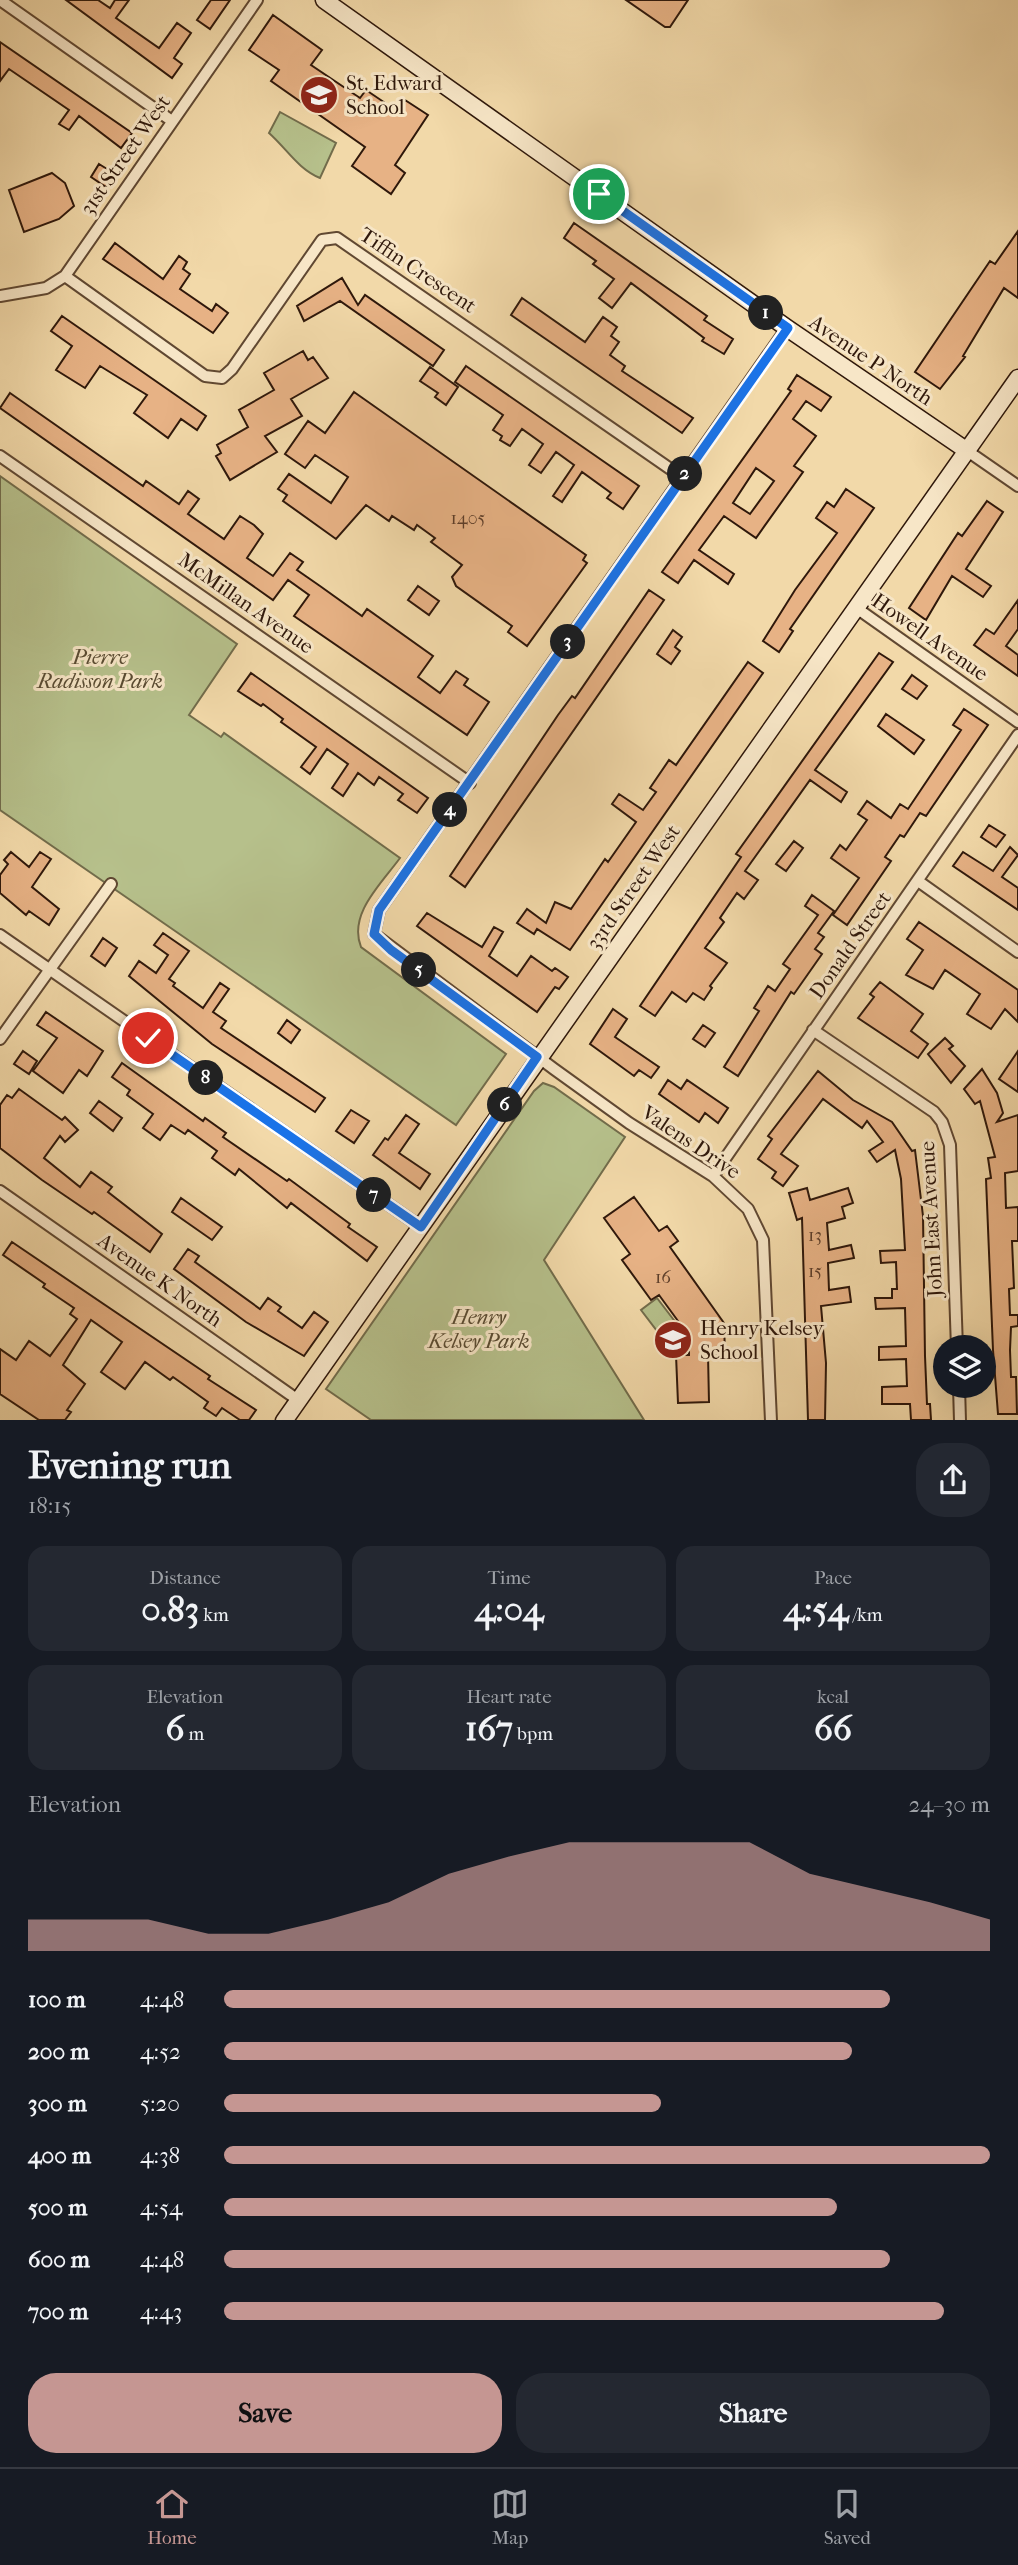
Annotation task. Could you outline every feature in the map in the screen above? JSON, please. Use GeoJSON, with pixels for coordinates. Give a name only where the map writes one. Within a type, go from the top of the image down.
{"type":"FeatureCollection","features":[{"type":"Feature","properties":{"kind":"main road","name":"Avenue P North"},"geometry":{"type":"LineString","coordinates":[[324,0],[788,328],[966,450]]}},
{"type":"Feature","properties":{"kind":"main road","name":"33rd Street West"},"geometry":{"type":"LineString","coordinates":[[284,1420],[1018,377]]}},
{"type":"Feature","properties":{"kind":"street"},"geometry":{"type":"LineString","coordinates":[[0,0],[172,121]]}},
{"type":"Feature","properties":{"kind":"street","name":"31st Street West"},"geometry":{"type":"LineString","coordinates":[[65,276],[257,0]]}},
{"type":"Feature","properties":{"kind":"street","name":"Tiffin Crescent"},"geometry":{"type":"LineString","coordinates":[[65,276],[205,376],[222,378],[232,369],[322,240],[337,239],[682,477]]}},
{"type":"Feature","properties":{"kind":"street"},"geometry":{"type":"LineString","coordinates":[[0,296],[46,288],[65,276]]}},
{"type":"Feature","properties":{"kind":"street"},"geometry":{"type":"LineString","coordinates":[[470,783],[788,328]]}},
{"type":"Feature","properties":{"kind":"street","name":"Avenue P North"},"geometry":{"type":"LineString","coordinates":[[966,450],[1018,486]]}},
{"type":"Feature","properties":{"kind":"street","name":"McMillan Avenue"},"geometry":{"type":"LineString","coordinates":[[0,457],[470,783]]}},
{"type":"Feature","properties":{"kind":"street","name":"Howell Avenue"},"geometry":{"type":"LineString","coordinates":[[855,607],[1018,722]]}},
{"type":"Feature","properties":{"kind":"street","name":"Donald Street"},"geometry":{"type":"LineString","coordinates":[[713,1176],[1018,735]]}},
{"type":"Feature","properties":{"kind":"street","name":"Valens Drive"},"geometry":{"type":"LineString","coordinates":[[470,783],[379,910],[374,934],[391,950],[629,1123],[713,1176],[748,1209],[763,1240],[771,1420]]}},
{"type":"Feature","properties":{"kind":"street"},"geometry":{"type":"LineString","coordinates":[[918,881],[1018,952]]}},
{"type":"Feature","properties":{"kind":"street"},"geometry":{"type":"LineString","coordinates":[[0,1040],[111,884]]}},
{"type":"Feature","properties":{"kind":"street"},"geometry":{"type":"LineString","coordinates":[[0,934],[421,1227]]}},
{"type":"Feature","properties":{"kind":"street","name":"John East Avenue"},"geometry":{"type":"LineString","coordinates":[[813,1030],[934,1112],[942,1122],[950,1145],[957,1335]]}},
{"type":"Feature","properties":{"kind":"street","name":"Avenue K North"},"geometry":{"type":"LineString","coordinates":[[0,1191],[298,1400]]}},
{"type":"Feature","properties":{"kind":"street"},"geometry":{"type":"LineString","coordinates":[[959,1398],[960,1420]]}},
{"type":"Feature","properties":{"kind":"green space"},"geometry":{"type":"Polygon","coordinates":[[[280,112],[336,143],[320,178],[299,164],[269,133],[280,112]]]}},
{"type":"Feature","properties":{"kind":"green space","name":"Pierre Radisson Park"},"geometry":{"type":"Polygon","coordinates":[[[0,476],[237,644],[189,715],[221,737],[224,733],[400,858],[368,900],[363,911],[358,935],[361,947],[506,1054],[456,1125],[0,810],[0,476]]]}},
{"type":"Feature","properties":{"kind":"green space","name":"Henry Kelsey Park"},"geometry":{"type":"Polygon","coordinates":[[[543,1083],[554,1087],[625,1137],[544,1260],[644,1420],[371,1420],[326,1389],[534,1091],[543,1083]]]}},
{"type":"Feature","properties":{"kind":"green space"},"geometry":{"type":"Polygon","coordinates":[[[657,1298],[683,1332],[667,1344],[641,1310],[657,1298]]]}},
{"type":"Feature","properties":{"kind":"building"},"geometry":{"type":"Polygon","coordinates":[[[66,0],[98,0],[110,8],[115,0],[129,0],[116,18],[159,48],[177,23],[191,33],[174,58],[182,64],[172,78],[66,0]]]}},
{"type":"Feature","properties":{"kind":"building"},"geometry":{"type":"Polygon","coordinates":[[[211,0],[230,0],[210,29],[197,20],[211,0]]]}},
{"type":"Feature","properties":{"kind":"building"},"geometry":{"type":"Polygon","coordinates":[[[626,0],[688,0],[670,27],[665,27],[626,0]]]}},
{"type":"Feature","properties":{"kind":"building"},"geometry":{"type":"Polygon","coordinates":[[[273,15],[322,50],[311,65],[360,98],[366,90],[397,111],[405,100],[428,115],[395,165],[405,173],[391,194],[352,166],[365,147],[271,81],[279,70],[249,50],[273,15]]]}},
{"type":"Feature","properties":{"kind":"building"},"geometry":{"type":"Polygon","coordinates":[[[0,42],[132,133],[121,148],[79,116],[69,130],[59,124],[69,110],[9,69],[0,81],[0,42]]]}},
{"type":"Feature","properties":{"kind":"building"},"geometry":{"type":"Polygon","coordinates":[[[99,164],[115,174],[106,187],[91,177],[99,164]]]}},
{"type":"Feature","properties":{"kind":"building"},"geometry":{"type":"Polygon","coordinates":[[[52,173],[65,183],[74,206],[59,219],[24,232],[9,190],[52,173]]]}},
{"type":"Feature","properties":{"kind":"building"},"geometry":{"type":"Polygon","coordinates":[[[574,223],[707,316],[704,320],[733,339],[724,354],[702,341],[704,338],[631,283],[612,308],[599,298],[614,279],[593,264],[596,261],[564,238],[574,223]]]}},
{"type":"Feature","properties":{"kind":"building"},"geometry":{"type":"Polygon","coordinates":[[[1018,231],[1018,298],[1004,288],[963,356],[965,357],[940,389],[915,372],[990,261],[995,264],[1018,231]]]}},
{"type":"Feature","properties":{"kind":"building"},"geometry":{"type":"Polygon","coordinates":[[[115,243],[163,279],[179,256],[187,262],[183,269],[190,274],[180,289],[212,311],[216,304],[228,313],[213,333],[103,259],[115,243]]]}},
{"type":"Feature","properties":{"kind":"building"},"geometry":{"type":"Polygon","coordinates":[[[342,278],[358,305],[365,295],[444,350],[433,366],[340,301],[304,321],[297,306],[342,278]]]}},
{"type":"Feature","properties":{"kind":"building"},"geometry":{"type":"Polygon","coordinates":[[[522,298],[585,342],[603,317],[617,327],[611,336],[619,342],[610,355],[625,366],[622,371],[693,418],[682,433],[511,315],[522,298]]]}},
{"type":"Feature","properties":{"kind":"building"},"geometry":{"type":"Polygon","coordinates":[[[62,316],[206,416],[197,430],[181,419],[168,438],[134,413],[147,395],[100,366],[85,388],[56,370],[72,346],[51,331],[62,316]]]}},
{"type":"Feature","properties":{"kind":"building"},"geometry":{"type":"Polygon","coordinates":[[[303,351],[308,360],[313,357],[328,378],[291,399],[302,416],[265,436],[277,452],[230,480],[216,456],[221,453],[217,445],[248,427],[239,410],[274,390],[264,373],[303,351]]]}},
{"type":"Feature","properties":{"kind":"building"},"geometry":{"type":"Polygon","coordinates":[[[466,366],[639,486],[623,509],[607,498],[611,493],[582,472],[562,502],[553,496],[574,465],[556,452],[541,473],[529,465],[543,444],[522,429],[510,446],[500,440],[502,436],[493,430],[503,415],[455,382],[466,366]]]}},
{"type":"Feature","properties":{"kind":"building"},"geometry":{"type":"Polygon","coordinates":[[[430,367],[458,387],[446,405],[435,397],[438,393],[420,381],[430,367]]]}},
{"type":"Feature","properties":{"kind":"building"},"geometry":{"type":"Polygon","coordinates":[[[797,375],[831,397],[821,411],[806,401],[793,419],[816,436],[794,466],[803,472],[756,538],[724,516],[699,550],[734,574],[728,584],[694,560],[678,583],[662,572],[791,391],[788,389],[797,375]],[[756,468],[733,503],[750,514],[774,481],[756,468]]]}},
{"type":"Feature","properties":{"kind":"building"},"geometry":{"type":"Polygon","coordinates":[[[354,392],[586,555],[583,560],[587,563],[527,646],[508,632],[512,626],[456,586],[452,577],[462,565],[431,542],[435,538],[417,525],[414,530],[392,516],[389,521],[366,505],[336,539],[283,501],[287,495],[278,489],[289,474],[331,503],[348,477],[315,455],[305,468],[285,454],[308,421],[325,433],[354,392]]]}},
{"type":"Feature","properties":{"kind":"building"},"geometry":{"type":"Polygon","coordinates":[[[10,393],[143,486],[146,481],[179,504],[188,491],[199,499],[188,514],[224,539],[240,516],[254,525],[263,534],[247,558],[273,576],[290,553],[303,562],[297,570],[362,616],[367,609],[433,656],[418,677],[440,693],[456,671],[468,679],[464,685],[489,702],[467,735],[294,616],[309,595],[288,580],[273,600],[0,408],[10,393]]]}},
{"type":"Feature","properties":{"kind":"building"},"geometry":{"type":"Polygon","coordinates":[[[846,489],[874,508],[790,629],[793,631],[779,652],[763,641],[795,590],[837,533],[816,518],[827,502],[834,507],[846,489]]]}},
{"type":"Feature","properties":{"kind":"building"},"geometry":{"type":"Polygon","coordinates":[[[987,501],[1003,512],[966,569],[991,586],[983,597],[952,576],[926,620],[909,608],[958,533],[962,536],[987,501]]]}},
{"type":"Feature","properties":{"kind":"building"},"geometry":{"type":"Polygon","coordinates":[[[418,586],[439,601],[429,615],[408,600],[418,586]]]}},
{"type":"Feature","properties":{"kind":"building"},"geometry":{"type":"Polygon","coordinates":[[[649,590],[664,600],[465,887],[450,876],[558,715],[572,696],[575,698],[649,590]]]}},
{"type":"Feature","properties":{"kind":"building"},"geometry":{"type":"Polygon","coordinates":[[[1018,600],[1018,629],[1006,646],[1018,655],[1018,676],[974,645],[986,629],[994,634],[1018,600]]]}},
{"type":"Feature","properties":{"kind":"building"},"geometry":{"type":"Polygon","coordinates":[[[673,630],[682,637],[675,647],[680,651],[671,664],[657,654],[673,630]]]}},
{"type":"Feature","properties":{"kind":"building"},"geometry":{"type":"Polygon","coordinates":[[[879,653],[893,662],[815,770],[847,792],[841,802],[810,780],[745,871],[758,880],[744,899],[737,893],[720,918],[724,922],[705,948],[727,963],[710,986],[712,988],[704,1000],[693,993],[686,1002],[672,992],[655,1016],[640,1006],[741,857],[736,854],[879,653]]]}},
{"type":"Feature","properties":{"kind":"building"},"geometry":{"type":"Polygon","coordinates":[[[748,662],[763,673],[570,950],[537,929],[534,934],[517,923],[527,909],[546,923],[555,902],[571,909],[605,859],[608,862],[636,822],[612,804],[619,794],[643,810],[656,792],[650,788],[669,760],[676,765],[748,662]]]}},
{"type":"Feature","properties":{"kind":"building"},"geometry":{"type":"Polygon","coordinates":[[[251,673],[428,798],[417,813],[398,800],[403,794],[379,777],[374,785],[358,773],[343,796],[332,788],[348,764],[327,749],[310,774],[301,767],[316,747],[281,722],[283,719],[263,704],[261,706],[238,691],[251,673]]]}},
{"type":"Feature","properties":{"kind":"building"},"geometry":{"type":"Polygon","coordinates":[[[912,675],[927,686],[917,699],[902,689],[912,675]]]}},
{"type":"Feature","properties":{"kind":"building"},"geometry":{"type":"Polygon","coordinates":[[[964,709],[988,725],[926,816],[920,813],[904,837],[900,835],[885,857],[891,861],[847,925],[833,915],[859,878],[831,858],[840,845],[846,850],[867,820],[858,814],[867,801],[891,818],[900,804],[908,809],[961,730],[953,725],[964,709]]]}},
{"type":"Feature","properties":{"kind":"building"},"geometry":{"type":"Polygon","coordinates":[[[886,714],[924,740],[914,754],[878,726],[886,714]]]}},
{"type":"Feature","properties":{"kind":"building"},"geometry":{"type":"Polygon","coordinates":[[[989,825],[1005,835],[996,847],[981,837],[989,825]]]}},
{"type":"Feature","properties":{"kind":"building"},"geometry":{"type":"Polygon","coordinates":[[[794,841],[803,848],[786,871],[776,864],[794,841]]]}},
{"type":"Feature","properties":{"kind":"building"},"geometry":{"type":"Polygon","coordinates":[[[1010,847],[1018,855],[1002,877],[1018,888],[1018,910],[953,866],[963,852],[993,871],[1010,847]]]}},
{"type":"Feature","properties":{"kind":"building"},"geometry":{"type":"Polygon","coordinates":[[[11,852],[29,867],[40,852],[51,859],[32,887],[59,909],[49,925],[29,911],[26,915],[0,893],[0,875],[8,864],[4,860],[11,852]]]}},
{"type":"Feature","properties":{"kind":"building"},"geometry":{"type":"Polygon","coordinates":[[[812,895],[834,911],[818,933],[824,937],[815,949],[822,954],[794,994],[791,992],[738,1076],[724,1067],[759,1011],[754,1008],[768,986],[775,991],[790,969],[783,964],[818,915],[805,906],[812,895]]]}},
{"type":"Feature","properties":{"kind":"building"},"geometry":{"type":"Polygon","coordinates":[[[427,913],[482,947],[494,927],[503,932],[489,956],[517,976],[531,956],[552,971],[555,968],[568,977],[559,989],[555,987],[537,1012],[417,926],[427,913]]]}},
{"type":"Feature","properties":{"kind":"building"},"geometry":{"type":"Polygon","coordinates":[[[919,922],[1018,990],[1018,1022],[1005,1009],[991,1029],[967,1014],[980,994],[945,970],[933,989],[906,975],[923,950],[907,939],[919,922]]]}},
{"type":"Feature","properties":{"kind":"building"},"geometry":{"type":"Polygon","coordinates":[[[163,933],[189,951],[169,979],[175,983],[173,986],[203,1008],[220,983],[229,989],[213,1012],[226,1021],[221,1028],[325,1098],[315,1112],[212,1044],[129,976],[139,961],[156,973],[168,955],[154,945],[163,933]]]}},
{"type":"Feature","properties":{"kind":"building"},"geometry":{"type":"Polygon","coordinates":[[[103,938],[117,948],[105,966],[91,956],[103,938]]]}},
{"type":"Feature","properties":{"kind":"building"},"geometry":{"type":"Polygon","coordinates":[[[880,982],[923,1014],[911,1031],[928,1044],[918,1058],[858,1018],[874,997],[870,994],[880,982]]]}},
{"type":"Feature","properties":{"kind":"building"},"geometry":{"type":"Polygon","coordinates":[[[613,1009],[627,1019],[615,1037],[659,1067],[651,1078],[639,1070],[634,1076],[590,1044],[613,1009]]]}},
{"type":"Feature","properties":{"kind":"building"},"geometry":{"type":"Polygon","coordinates":[[[46,1012],[103,1051],[87,1076],[79,1070],[63,1093],[33,1071],[57,1038],[37,1025],[46,1012]]]}},
{"type":"Feature","properties":{"kind":"building"},"geometry":{"type":"Polygon","coordinates":[[[287,1020],[300,1030],[291,1043],[278,1033],[287,1020]]]}},
{"type":"Feature","properties":{"kind":"building"},"geometry":{"type":"Polygon","coordinates":[[[703,1025],[715,1033],[705,1047],[693,1039],[703,1025]]]}},
{"type":"Feature","properties":{"kind":"building"},"geometry":{"type":"Polygon","coordinates":[[[945,1038],[953,1046],[949,1049],[965,1066],[951,1083],[928,1054],[945,1038]]]}},
{"type":"Feature","properties":{"kind":"building"},"geometry":{"type":"Polygon","coordinates":[[[23,1051],[37,1061],[29,1074],[14,1064],[23,1051]]]}},
{"type":"Feature","properties":{"kind":"building"},"geometry":{"type":"Polygon","coordinates":[[[1018,1051],[1018,1092],[999,1079],[1018,1051]]]}},
{"type":"Feature","properties":{"kind":"building"},"geometry":{"type":"Polygon","coordinates":[[[122,1063],[203,1121],[205,1118],[226,1133],[223,1137],[287,1181],[289,1179],[350,1224],[348,1227],[377,1247],[367,1261],[291,1203],[287,1208],[239,1169],[235,1175],[212,1158],[217,1151],[188,1130],[185,1134],[171,1125],[160,1140],[143,1128],[153,1114],[127,1095],[130,1090],[112,1077],[122,1063]]]}},
{"type":"Feature","properties":{"kind":"building"},"geometry":{"type":"Polygon","coordinates":[[[982,1069],[997,1093],[1003,1113],[997,1122],[1018,1115],[1018,1171],[1005,1173],[1006,1208],[1018,1207],[1018,1241],[1012,1241],[1014,1288],[1009,1289],[1010,1315],[1018,1315],[1018,1326],[1011,1327],[1010,1350],[1011,1377],[1016,1377],[1017,1414],[998,1414],[986,1179],[991,1178],[988,1158],[995,1157],[980,1101],[975,1104],[964,1089],[982,1069]]]}},
{"type":"Feature","properties":{"kind":"building"},"geometry":{"type":"Polygon","coordinates":[[[818,1071],[853,1100],[892,1122],[912,1151],[915,1150],[923,1216],[925,1356],[927,1404],[930,1404],[931,1420],[911,1420],[910,1404],[882,1404],[882,1387],[907,1386],[906,1359],[879,1360],[879,1347],[906,1346],[905,1308],[876,1309],[875,1298],[892,1298],[892,1289],[897,1289],[896,1262],[881,1263],[880,1251],[905,1250],[901,1179],[895,1150],[877,1162],[869,1151],[883,1142],[867,1121],[862,1128],[823,1099],[781,1154],[798,1166],[783,1186],[772,1178],[776,1172],[758,1159],[772,1139],[768,1136],[818,1071]]]}},
{"type":"Feature","properties":{"kind":"building"},"geometry":{"type":"Polygon","coordinates":[[[668,1080],[681,1089],[687,1080],[728,1108],[718,1123],[705,1113],[699,1122],[659,1094],[668,1080]]]}},
{"type":"Feature","properties":{"kind":"building"},"geometry":{"type":"Polygon","coordinates":[[[19,1089],[62,1120],[65,1117],[78,1130],[65,1142],[60,1136],[44,1158],[80,1187],[91,1172],[112,1187],[108,1192],[162,1234],[150,1252],[94,1212],[92,1214],[42,1180],[0,1148],[0,1105],[7,1095],[12,1098],[19,1089]]]}},
{"type":"Feature","properties":{"kind":"building"},"geometry":{"type":"Polygon","coordinates":[[[99,1101],[122,1118],[113,1131],[90,1113],[99,1101]]]}},
{"type":"Feature","properties":{"kind":"building"},"geometry":{"type":"Polygon","coordinates":[[[351,1110],[369,1121],[354,1143],[336,1131],[351,1110]]]}},
{"type":"Feature","properties":{"kind":"building"},"geometry":{"type":"Polygon","coordinates":[[[406,1115],[419,1124],[399,1153],[430,1174],[420,1189],[373,1155],[406,1115]]]}},
{"type":"Feature","properties":{"kind":"building"},"geometry":{"type":"Polygon","coordinates":[[[807,1188],[810,1200],[848,1188],[853,1203],[842,1207],[845,1218],[827,1223],[829,1250],[851,1245],[854,1258],[828,1263],[829,1290],[849,1287],[851,1302],[821,1306],[826,1363],[825,1420],[808,1420],[802,1218],[797,1220],[789,1193],[807,1188]]]}},
{"type":"Feature","properties":{"kind":"building"},"geometry":{"type":"Polygon","coordinates":[[[634,1197],[659,1231],[667,1226],[678,1241],[670,1247],[724,1323],[725,1353],[708,1354],[709,1402],[678,1403],[676,1355],[689,1355],[689,1336],[659,1295],[651,1300],[622,1260],[630,1254],[604,1218],[634,1197]]]}},
{"type":"Feature","properties":{"kind":"building"},"geometry":{"type":"Polygon","coordinates":[[[181,1198],[222,1227],[212,1240],[172,1212],[181,1198]]]}},
{"type":"Feature","properties":{"kind":"building"},"geometry":{"type":"Polygon","coordinates":[[[12,1242],[256,1410],[249,1420],[240,1420],[222,1408],[216,1416],[204,1408],[208,1402],[173,1377],[170,1380],[145,1362],[125,1389],[101,1372],[122,1342],[91,1320],[63,1365],[85,1384],[67,1410],[71,1412],[65,1420],[39,1420],[0,1394],[0,1349],[16,1360],[29,1341],[50,1356],[77,1319],[70,1314],[74,1308],[3,1255],[12,1242]]]}},
{"type":"Feature","properties":{"kind":"building"},"geometry":{"type":"Polygon","coordinates":[[[188,1249],[199,1256],[195,1262],[260,1309],[268,1298],[281,1307],[278,1311],[302,1328],[314,1312],[328,1322],[304,1356],[246,1322],[174,1269],[188,1249]]]}},
{"type":"Feature","properties":{"kind":"place","name":"St. Edward School"},"geometry":{"type":"Point","coordinates":[319,95]}},
{"type":"Feature","properties":{"kind":"place","name":"Henry Kelsey School"},"geometry":{"type":"Point","coordinates":[673,1340]}},
{"type":"Feature","properties":{"kind":"route"},"geometry":{"type":"LineString","coordinates":[[148,1038],[421,1227],[537,1057],[391,950],[374,934],[379,910],[788,328],[599,194]]}}]}
